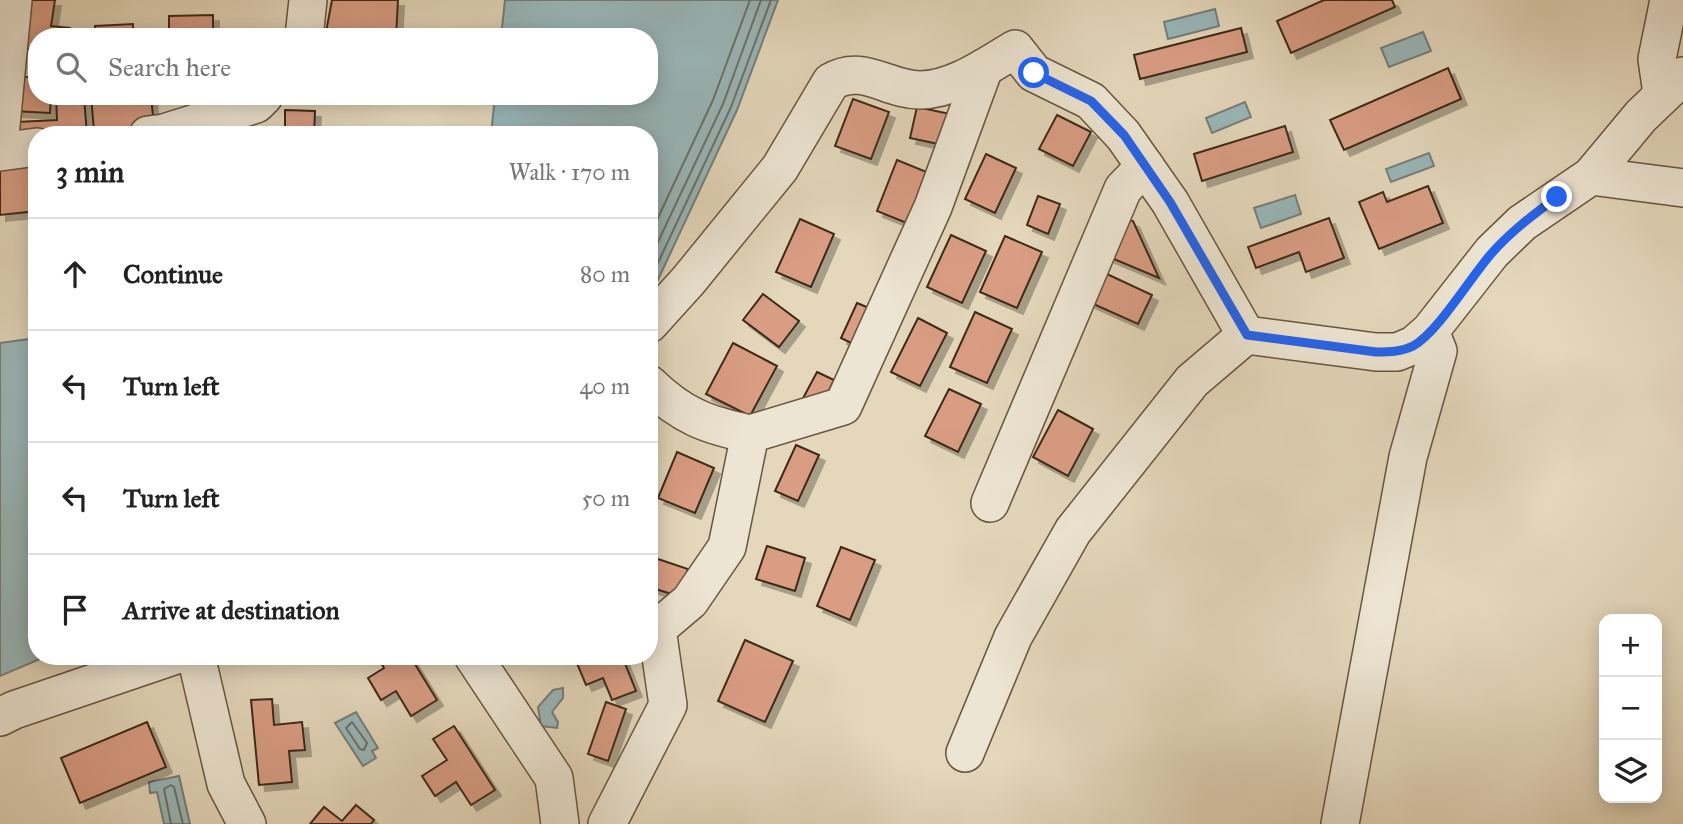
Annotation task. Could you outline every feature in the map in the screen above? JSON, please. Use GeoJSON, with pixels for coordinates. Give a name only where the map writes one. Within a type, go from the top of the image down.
{"type":"FeatureCollection","features":[{"type":"Feature","properties":{"kind":"street"},"geometry":{"type":"LineString","coordinates":[[0,136],[13,0]]}},
{"type":"Feature","properties":{"kind":"street"},"geometry":{"type":"LineString","coordinates":[[305,28],[308,0]]}},
{"type":"Feature","properties":{"kind":"street"},"geometry":{"type":"LineString","coordinates":[[965,753],[1013,637],[1073,530],[1192,381],[1247,335],[1376,352],[1397,352],[1414,345],[1430,331],[1492,253],[1522,223],[1591,176],[1673,85],[1657,59],[1669,0]]}},
{"type":"Feature","properties":{"kind":"street"},"geometry":{"type":"LineString","coordinates":[[658,314],[780,168],[831,82],[842,75],[860,73],[902,88],[921,90],[945,85],[984,68],[1014,49],[1034,73],[1073,90],[1109,117],[1170,202],[1247,335]]}},
{"type":"Feature","properties":{"kind":"street"},"geometry":{"type":"LineString","coordinates":[[658,392],[706,425],[750,434],[842,406],[933,207],[984,68]]}},
{"type":"Feature","properties":{"kind":"street"},"geometry":{"type":"LineString","coordinates":[[186,126],[253,105]]}},
{"type":"Feature","properties":{"kind":"street"},"geometry":{"type":"LineString","coordinates":[[0,152],[28,148]]}},
{"type":"Feature","properties":{"kind":"street"},"geometry":{"type":"LineString","coordinates":[[990,503],[1123,189],[1145,166]]}},
{"type":"Feature","properties":{"kind":"street"},"geometry":{"type":"LineString","coordinates":[[1591,176],[1683,188]]}},
{"type":"Feature","properties":{"kind":"street"},"geometry":{"type":"LineString","coordinates":[[1340,824],[1369,678],[1387,558],[1405,470],[1438,351],[1430,331]]}},
{"type":"Feature","properties":{"kind":"street"},"geometry":{"type":"LineString","coordinates":[[658,622],[690,601],[727,547],[750,434]]}},
{"type":"Feature","properties":{"kind":"street"},"geometry":{"type":"LineString","coordinates":[[607,824],[668,705],[658,652]]}},
{"type":"Feature","properties":{"kind":"street"},"geometry":{"type":"LineString","coordinates":[[0,717],[146,665]]}},
{"type":"Feature","properties":{"kind":"street"},"geometry":{"type":"LineString","coordinates":[[198,665],[226,784],[247,824]]}},
{"type":"Feature","properties":{"kind":"street"},"geometry":{"type":"LineString","coordinates":[[478,665],[554,778],[560,824]]}},
{"type":"Feature","properties":{"kind":"water"},"geometry":{"type":"Polygon","coordinates":[[[505,0],[778,0],[737,110],[658,280],[658,126],[492,126],[494,105],[658,105],[658,28],[502,28],[505,0]]]}},
{"type":"Feature","properties":{"kind":"water"},"geometry":{"type":"Polygon","coordinates":[[[1215,9],[1219,26],[1168,39],[1164,22],[1215,9]]]}},
{"type":"Feature","properties":{"kind":"water"},"geometry":{"type":"Polygon","coordinates":[[[1423,32],[1431,51],[1389,67],[1381,48],[1423,32]]]}},
{"type":"Feature","properties":{"kind":"water"},"geometry":{"type":"Polygon","coordinates":[[[1245,102],[1251,117],[1212,133],[1206,118],[1245,102]]]}},
{"type":"Feature","properties":{"kind":"water"},"geometry":{"type":"Polygon","coordinates":[[[1429,153],[1434,166],[1391,182],[1386,169],[1429,153]]]}},
{"type":"Feature","properties":{"kind":"water"},"geometry":{"type":"Polygon","coordinates":[[[1295,195],[1301,214],[1261,228],[1254,208],[1295,195]]]}},
{"type":"Feature","properties":{"kind":"water"},"geometry":{"type":"Polygon","coordinates":[[[28,339],[28,664],[0,676],[0,343],[28,339]]]}},
{"type":"Feature","properties":{"kind":"water"},"geometry":{"type":"Polygon","coordinates":[[[563,688],[563,698],[552,712],[558,722],[557,728],[541,726],[538,707],[553,690],[563,688]]]}},
{"type":"Feature","properties":{"kind":"water"},"geometry":{"type":"Polygon","coordinates":[[[356,712],[378,748],[372,751],[376,758],[363,766],[335,723],[356,712]]]}},
{"type":"Feature","properties":{"kind":"water"},"geometry":{"type":"Polygon","coordinates":[[[179,776],[190,824],[164,824],[157,792],[150,793],[149,782],[179,776]]]}},
{"type":"Feature","properties":{"kind":"building"},"geometry":{"type":"Polygon","coordinates":[[[24,0],[55,0],[51,26],[70,28],[28,28],[28,49],[18,48],[24,0]]]}},
{"type":"Feature","properties":{"kind":"building"},"geometry":{"type":"Polygon","coordinates":[[[332,0],[398,0],[396,28],[327,28],[332,0]]]}},
{"type":"Feature","properties":{"kind":"building"},"geometry":{"type":"Polygon","coordinates":[[[1324,0],[1392,0],[1395,7],[1291,53],[1277,21],[1324,0]]]}},
{"type":"Feature","properties":{"kind":"building"},"geometry":{"type":"Polygon","coordinates":[[[213,15],[213,28],[169,28],[169,16],[213,15]]]}},
{"type":"Feature","properties":{"kind":"building"},"geometry":{"type":"Polygon","coordinates":[[[133,24],[133,28],[95,28],[133,24]]]}},
{"type":"Feature","properties":{"kind":"building"},"geometry":{"type":"Polygon","coordinates":[[[1241,28],[1247,52],[1140,79],[1134,55],[1241,28]]]}},
{"type":"Feature","properties":{"kind":"building"},"geometry":{"type":"Polygon","coordinates":[[[1448,68],[1461,99],[1344,150],[1330,120],[1448,68]]]}},
{"type":"Feature","properties":{"kind":"building"},"geometry":{"type":"Polygon","coordinates":[[[14,77],[28,77],[28,105],[50,105],[50,113],[13,111],[14,77]]]}},
{"type":"Feature","properties":{"kind":"building"},"geometry":{"type":"Polygon","coordinates":[[[853,99],[889,112],[871,159],[835,146],[853,99]]]}},
{"type":"Feature","properties":{"kind":"building"},"geometry":{"type":"Polygon","coordinates":[[[56,105],[85,105],[86,126],[28,126],[28,138],[19,140],[17,122],[57,120],[56,105]]]}},
{"type":"Feature","properties":{"kind":"building"},"geometry":{"type":"Polygon","coordinates":[[[92,105],[152,105],[154,126],[94,126],[92,105]]]}},
{"type":"Feature","properties":{"kind":"building"},"geometry":{"type":"Polygon","coordinates":[[[917,107],[950,114],[943,145],[910,138],[917,107]]]}},
{"type":"Feature","properties":{"kind":"building"},"geometry":{"type":"Polygon","coordinates":[[[285,110],[315,111],[314,126],[285,126],[285,110]]]}},
{"type":"Feature","properties":{"kind":"building"},"geometry":{"type":"Polygon","coordinates":[[[1057,115],[1091,132],[1073,166],[1039,149],[1057,115]]]}},
{"type":"Feature","properties":{"kind":"building"},"geometry":{"type":"Polygon","coordinates":[[[1285,126],[1293,152],[1202,181],[1194,154],[1285,126]]]}},
{"type":"Feature","properties":{"kind":"building"},"geometry":{"type":"Polygon","coordinates":[[[986,154],[1016,168],[995,213],[965,199],[986,154]]]}},
{"type":"Feature","properties":{"kind":"building"},"geometry":{"type":"Polygon","coordinates":[[[897,160],[929,173],[909,224],[877,211],[897,160]]]}},
{"type":"Feature","properties":{"kind":"building"},"geometry":{"type":"Polygon","coordinates":[[[28,166],[28,212],[0,215],[0,169],[28,166]]]}},
{"type":"Feature","properties":{"kind":"building"},"geometry":{"type":"Polygon","coordinates":[[[1428,186],[1443,223],[1379,249],[1359,202],[1383,192],[1387,202],[1428,186]]]}},
{"type":"Feature","properties":{"kind":"building"},"geometry":{"type":"Polygon","coordinates":[[[1038,196],[1060,204],[1048,234],[1027,225],[1038,196]]]}},
{"type":"Feature","properties":{"kind":"building"},"geometry":{"type":"Polygon","coordinates":[[[1119,217],[1133,221],[1159,278],[1102,254],[1119,217]]]}},
{"type":"Feature","properties":{"kind":"building"},"geometry":{"type":"Polygon","coordinates":[[[1329,218],[1344,258],[1306,272],[1299,252],[1256,268],[1248,247],[1329,218]]]}},
{"type":"Feature","properties":{"kind":"building"},"geometry":{"type":"Polygon","coordinates":[[[800,219],[834,234],[811,287],[776,272],[800,219]]]}},
{"type":"Feature","properties":{"kind":"building"},"geometry":{"type":"Polygon","coordinates":[[[951,235],[986,251],[962,303],[927,287],[951,235]]]}},
{"type":"Feature","properties":{"kind":"building"},"geometry":{"type":"Polygon","coordinates":[[[1005,236],[1042,252],[1017,308],[980,292],[1005,236]]]}},
{"type":"Feature","properties":{"kind":"building"},"geometry":{"type":"Polygon","coordinates":[[[1094,268],[1152,295],[1138,324],[1080,298],[1094,268]]]}},
{"type":"Feature","properties":{"kind":"building"},"geometry":{"type":"Polygon","coordinates":[[[763,294],[799,321],[779,347],[743,320],[763,294]]]}},
{"type":"Feature","properties":{"kind":"building"},"geometry":{"type":"Polygon","coordinates":[[[857,303],[874,310],[857,346],[841,338],[857,303]]]}},
{"type":"Feature","properties":{"kind":"building"},"geometry":{"type":"Polygon","coordinates":[[[975,312],[1012,329],[987,383],[950,367],[975,312]]]}},
{"type":"Feature","properties":{"kind":"building"},"geometry":{"type":"Polygon","coordinates":[[[918,318],[947,333],[920,386],[891,372],[918,318]]]}},
{"type":"Feature","properties":{"kind":"building"},"geometry":{"type":"Polygon","coordinates":[[[733,343],[777,366],[750,416],[706,394],[733,343]]]}},
{"type":"Feature","properties":{"kind":"building"},"geometry":{"type":"Polygon","coordinates":[[[817,372],[834,380],[822,405],[801,402],[817,372]]]}},
{"type":"Feature","properties":{"kind":"building"},"geometry":{"type":"Polygon","coordinates":[[[949,389],[981,404],[958,452],[925,436],[949,389]]]}},
{"type":"Feature","properties":{"kind":"building"},"geometry":{"type":"Polygon","coordinates":[[[1058,410],[1093,429],[1068,476],[1033,457],[1058,410]]]}},
{"type":"Feature","properties":{"kind":"building"},"geometry":{"type":"Polygon","coordinates":[[[796,445],[819,455],[798,501],[775,491],[796,445]]]}},
{"type":"Feature","properties":{"kind":"building"},"geometry":{"type":"Polygon","coordinates":[[[677,452],[714,468],[695,513],[658,498],[677,452]]]}},
{"type":"Feature","properties":{"kind":"building"},"geometry":{"type":"Polygon","coordinates":[[[767,546],[805,558],[795,591],[756,579],[767,546]]]}},
{"type":"Feature","properties":{"kind":"building"},"geometry":{"type":"Polygon","coordinates":[[[841,547],[875,560],[850,620],[817,606],[841,547]]]}},
{"type":"Feature","properties":{"kind":"building"},"geometry":{"type":"Polygon","coordinates":[[[658,559],[688,569],[678,596],[658,590],[658,559]]]}},
{"type":"Feature","properties":{"kind":"building"},"geometry":{"type":"Polygon","coordinates":[[[745,640],[793,661],[765,722],[718,701],[745,640]]]}},
{"type":"Feature","properties":{"kind":"building"},"geometry":{"type":"Polygon","coordinates":[[[382,665],[416,665],[437,700],[411,716],[396,691],[381,700],[368,678],[384,668],[382,665]]]}},
{"type":"Feature","properties":{"kind":"building"},"geometry":{"type":"Polygon","coordinates":[[[578,665],[626,665],[636,691],[612,700],[603,678],[586,685],[578,665]]]}},
{"type":"Feature","properties":{"kind":"building"},"geometry":{"type":"Polygon","coordinates":[[[272,699],[274,725],[302,722],[305,750],[289,751],[292,782],[259,785],[251,700],[272,699]]]}},
{"type":"Feature","properties":{"kind":"building"},"geometry":{"type":"Polygon","coordinates":[[[606,702],[626,709],[608,761],[588,754],[606,702]]]}},
{"type":"Feature","properties":{"kind":"building"},"geometry":{"type":"Polygon","coordinates":[[[147,722],[166,767],[80,803],[61,758],[147,722]]]}},
{"type":"Feature","properties":{"kind":"building"},"geometry":{"type":"Polygon","coordinates":[[[454,726],[495,790],[471,805],[456,782],[435,796],[422,776],[447,760],[433,739],[454,726]]]}},
{"type":"Feature","properties":{"kind":"building"},"geometry":{"type":"Polygon","coordinates":[[[356,805],[374,820],[371,824],[310,824],[324,807],[342,821],[356,805]]]}},
{"type":"Feature","properties":{"kind":"route"},"geometry":{"type":"LineString","coordinates":[[1034,73],[1091,101],[1124,135],[1170,202],[1247,335],[1376,352],[1397,352],[1414,345],[1430,331],[1492,253],[1522,223],[1557,197]]}}]}
